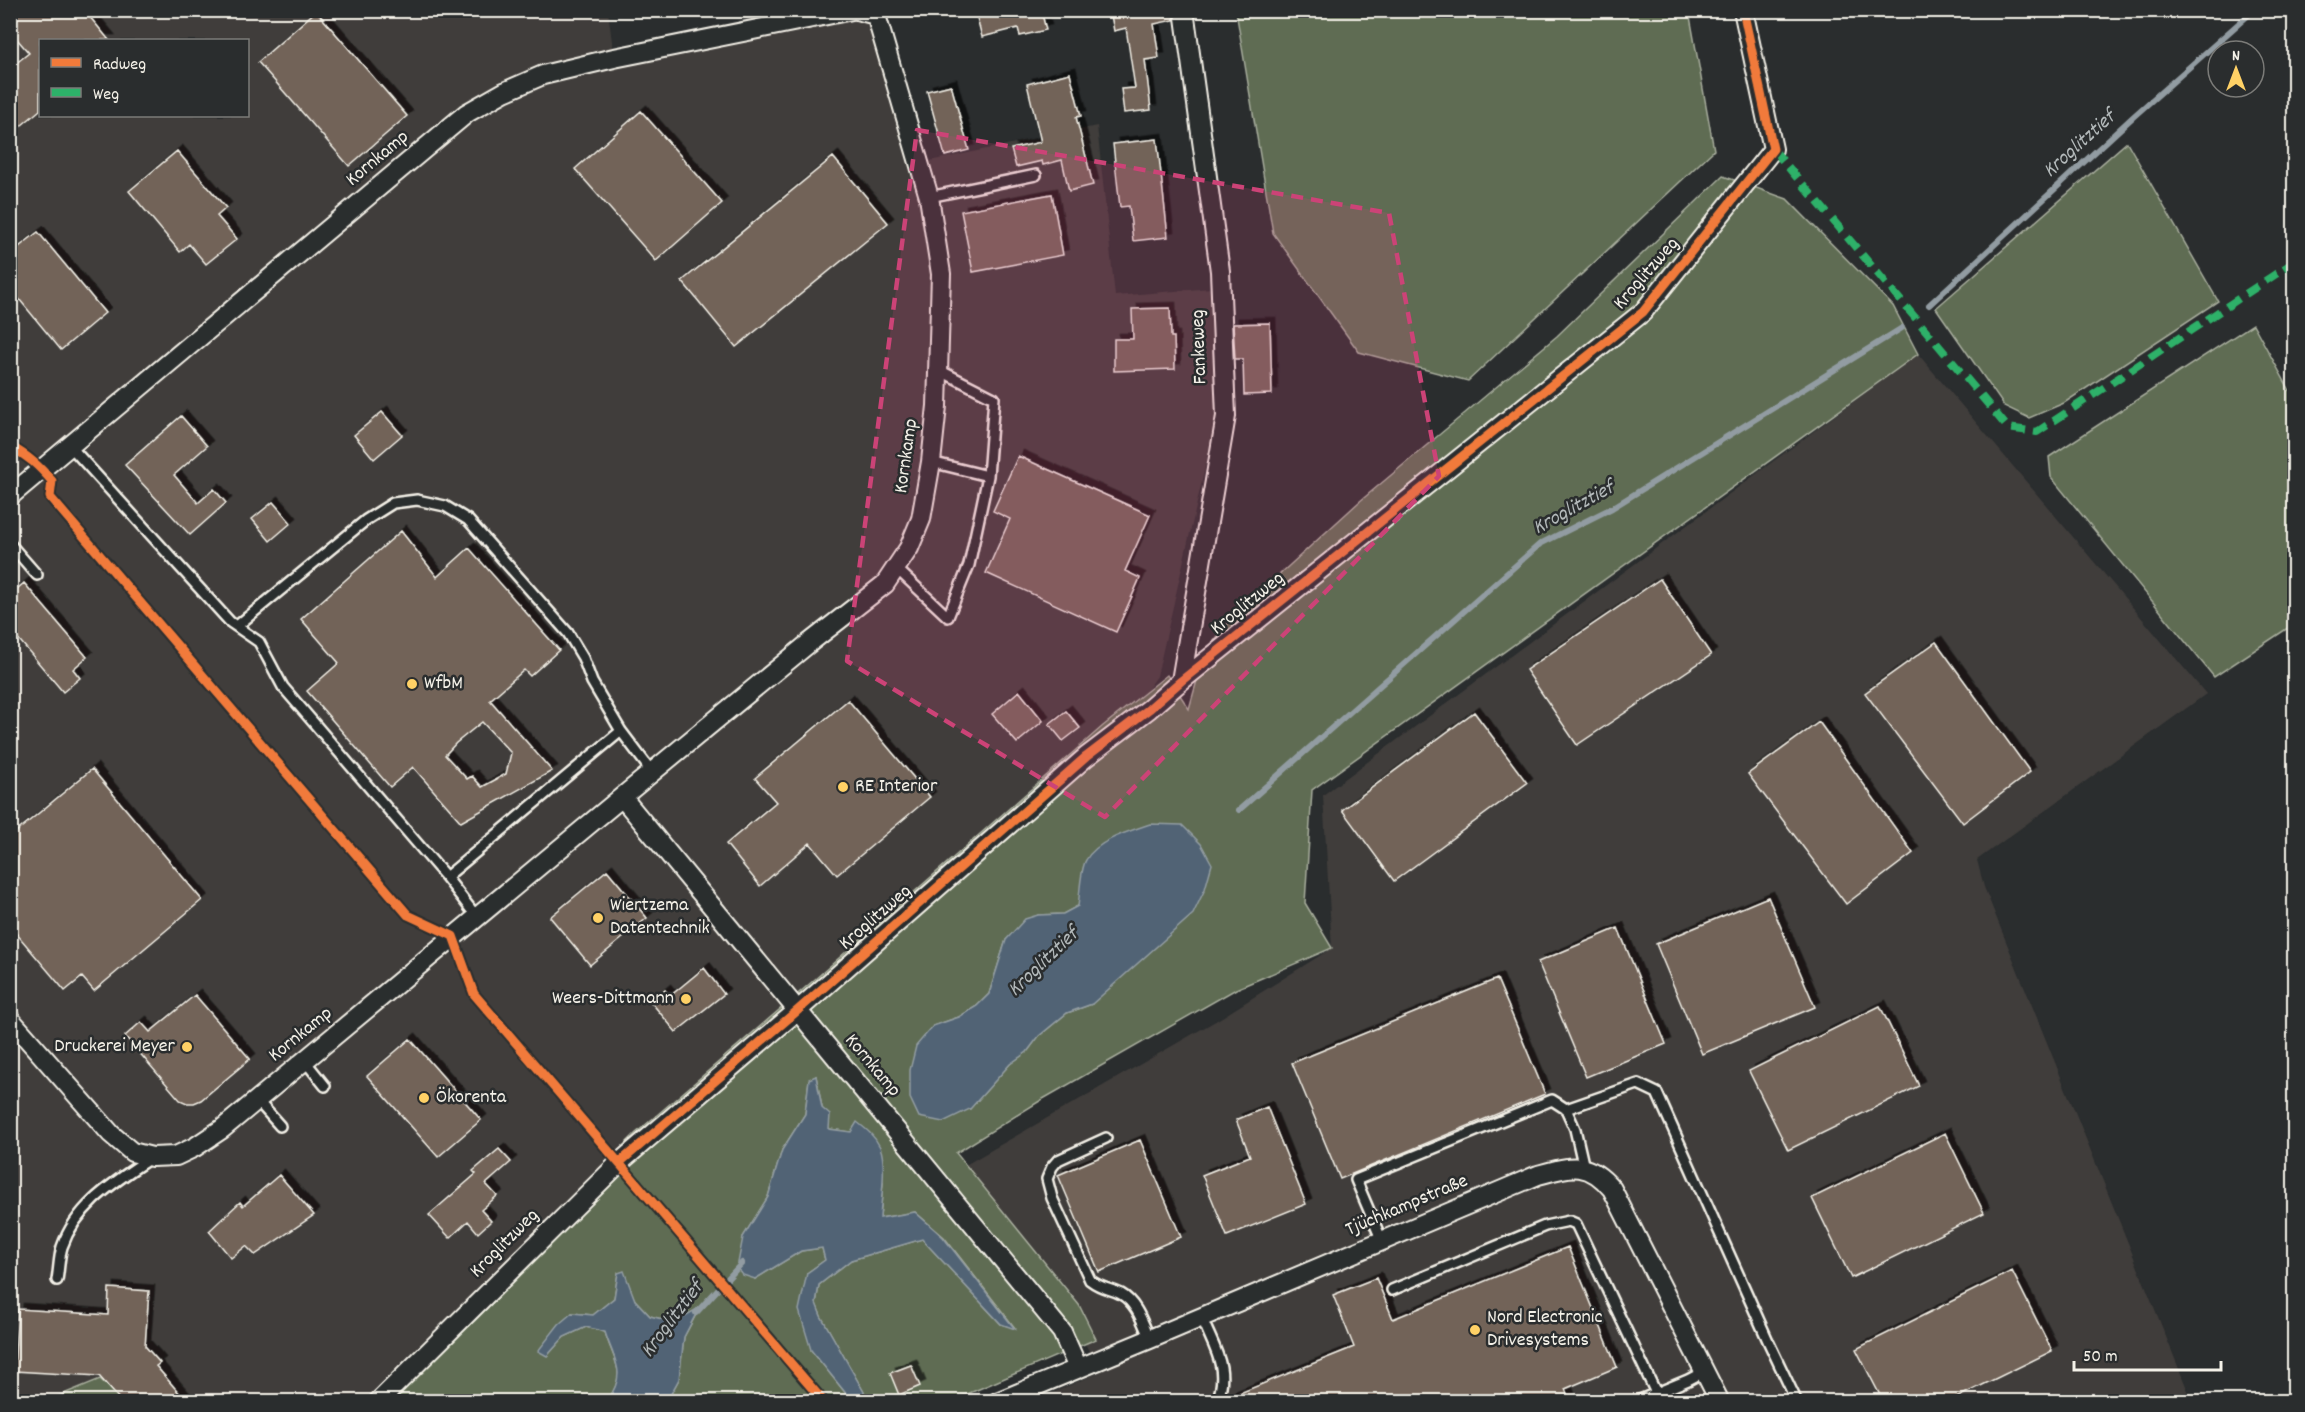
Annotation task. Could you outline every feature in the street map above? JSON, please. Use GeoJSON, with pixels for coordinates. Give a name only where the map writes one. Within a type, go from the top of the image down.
{"type":"FeatureCollection","features":[{"type":"Feature","properties":{"kind":"street","name":"Kornkamp"},"geometry":{"type":"LineString","coordinates":[[10,496],[467,113],[504,92],[543,75],[614,58],[852,10]]}},
{"type":"Feature","properties":{"kind":"street","name":"Kornkamp"},"geometry":{"type":"LineString","coordinates":[[14,1028],[111,1134],[132,1152],[152,1157],[176,1156],[195,1147],[222,1129],[476,916],[808,644],[885,584],[909,548],[921,519],[931,462],[939,370],[941,274],[929,197],[877,13],[857,10]]}},
{"type":"Feature","properties":{"kind":"street","name":"Fankeweg"},"geometry":{"type":"LineString","coordinates":[[1181,681],[1226,416],[1220,271],[1184,10]]}},
{"type":"Feature","properties":{"kind":"street","name":"Kroglitzweg"},"geometry":{"type":"LineString","coordinates":[[378,1401],[619,1163],[797,1011],[1086,757],[1149,709],[1643,312],[1773,149],[1743,10]]}},
{"type":"Feature","properties":{"kind":"street","name":"Kornkamp"},"geometry":{"type":"LineString","coordinates":[[622,796],[1062,1332],[1078,1368]]}},
{"type":"Feature","properties":{"kind":"street","name":"Tjüchkampstraße"},"geometry":{"type":"LineString","coordinates":[[997,1401],[1202,1318],[1538,1175],[1563,1168],[1584,1168]]}},
{"type":"Feature","properties":{"kind":"street"},"geometry":{"type":"LineString","coordinates":[[1584,1168],[1600,1175],[1612,1189],[1720,1401]]}},
{"type":"Feature","properties":{"kind":"lane"},"geometry":{"type":"LineString","coordinates":[[929,197],[1036,175]]}},
{"type":"Feature","properties":{"kind":"lane"},"geometry":{"type":"LineString","coordinates":[[896,568],[948,617],[969,565],[988,477],[994,398],[939,370]]}},
{"type":"Feature","properties":{"kind":"lane"},"geometry":{"type":"LineString","coordinates":[[70,446],[230,622],[259,642],[283,687],[446,877],[476,916]]}},
{"type":"Feature","properties":{"kind":"lane"},"geometry":{"type":"LineString","coordinates":[[931,462],[988,477]]}},
{"type":"Feature","properties":{"kind":"lane"},"geometry":{"type":"LineString","coordinates":[[237,626],[366,520],[393,503],[417,500],[445,506],[468,520],[568,633],[583,658],[592,682],[621,731],[652,772]]}},
{"type":"Feature","properties":{"kind":"lane"},"geometry":{"type":"LineString","coordinates":[[10,544],[37,575]]}},
{"type":"Feature","properties":{"kind":"lane"},"geometry":{"type":"LineString","coordinates":[[10,560],[18,554]]}},
{"type":"Feature","properties":{"kind":"lane"},"geometry":{"type":"LineString","coordinates":[[446,877],[621,731]]}},
{"type":"Feature","properties":{"kind":"lane"},"geometry":{"type":"LineString","coordinates":[[305,1061],[325,1086]]}},
{"type":"Feature","properties":{"kind":"lane"},"geometry":{"type":"LineString","coordinates":[[1566,1109],[1638,1084],[1657,1093],[1797,1401]]}},
{"type":"Feature","properties":{"kind":"lane"},"geometry":{"type":"LineString","coordinates":[[257,1100],[280,1126]]}},
{"type":"Feature","properties":{"kind":"lane"},"geometry":{"type":"LineString","coordinates":[[1382,1241],[1356,1180],[1552,1100],[1566,1109],[1575,1129],[1584,1168]]}},
{"type":"Feature","properties":{"kind":"lane"},"geometry":{"type":"LineString","coordinates":[[1106,1138],[1058,1160],[1047,1179],[1052,1198],[1090,1280],[1101,1288],[1120,1293],[1132,1302],[1150,1339]]}},
{"type":"Feature","properties":{"kind":"lane"},"geometry":{"type":"LineString","coordinates":[[57,1280],[62,1248],[77,1217],[101,1192],[152,1157]]}},
{"type":"Feature","properties":{"kind":"lane"},"geometry":{"type":"LineString","coordinates":[[1392,1290],[1545,1226],[1569,1221],[1576,1224],[1656,1393]]}},
{"type":"Feature","properties":{"kind":"lane"},"geometry":{"type":"LineString","coordinates":[[1202,1318],[1223,1370],[1222,1389],[1217,1401]]}},
{"type":"Feature","properties":{"kind":"lane"},"geometry":{"type":"LineString","coordinates":[[1635,1401],[1705,1371]]}},
{"type":"Feature","properties":{"kind":"highlighted area"},"geometry":{"type":"Polygon","coordinates":[[[917,130],[1389,213],[1439,476],[1105,817],[847,661],[917,130]]]}},
{"type":"Feature","properties":{"kind":"shaded area"},"geometry":{"type":"Polygon","coordinates":[[[10,11],[608,11],[614,57],[876,15],[920,163],[1097,126],[1115,296],[1212,288],[1217,416],[1157,676],[1133,711],[378,1401],[15,1402],[11,1395],[10,11]]]}},
{"type":"Feature","properties":{"kind":"shaded area"},"geometry":{"type":"Polygon","coordinates":[[[1918,354],[2206,694],[1977,860],[1984,887],[2192,1401],[1034,1401],[1100,1372],[1081,1336],[948,1175],[1219,1019],[1332,948],[1323,795],[1918,354]]]}},
{"type":"Feature","properties":{"kind":"green space"},"geometry":{"type":"Polygon","coordinates":[[[1236,11],[1689,11],[1714,150],[1468,381],[1359,352],[1273,233],[1236,11]]]}},
{"type":"Feature","properties":{"kind":"green space"},"geometry":{"type":"Polygon","coordinates":[[[2127,142],[2218,301],[2064,403],[2029,418],[2004,406],[1936,308],[2127,142]]]}},
{"type":"Feature","properties":{"kind":"green space"},"geometry":{"type":"Polygon","coordinates":[[[1723,176],[1787,199],[1893,306],[1918,354],[1312,790],[1305,903],[1332,948],[1236,989],[1043,1099],[956,1153],[1079,1305],[1096,1339],[951,1401],[869,1401],[816,1304],[819,1285],[851,1260],[922,1239],[1001,1324],[1015,1328],[944,1237],[915,1212],[880,1218],[883,1182],[857,1123],[851,1132],[829,1129],[816,1076],[809,1080],[805,1114],[782,1150],[768,1197],[743,1237],[755,1279],[801,1251],[822,1248],[825,1260],[807,1273],[811,1350],[852,1401],[667,1401],[679,1379],[684,1337],[699,1309],[674,1322],[650,1316],[635,1300],[618,1273],[614,1298],[593,1315],[572,1313],[547,1356],[564,1337],[586,1327],[605,1332],[618,1374],[614,1391],[607,1401],[364,1402],[636,1133],[1103,726],[1167,675],[1189,709],[1205,652],[1235,615],[1359,502],[1557,336],[1723,176]],[[1078,906],[1063,914],[1038,915],[1006,940],[989,994],[977,1006],[959,1017],[933,1026],[970,1109],[1010,1064],[1027,1052],[1039,1036],[1067,1013],[1092,1004],[1078,906]]]}},
{"type":"Feature","properties":{"kind":"green space"},"geometry":{"type":"Polygon","coordinates":[[[2253,324],[2294,398],[2294,624],[2214,677],[2051,477],[2049,457],[2253,324]]]}},
{"type":"Feature","properties":{"kind":"green space"},"geometry":{"type":"Polygon","coordinates":[[[100,1379],[124,1401],[44,1402],[100,1379]]]}},
{"type":"Feature","properties":{"kind":"water"},"geometry":{"type":"Polygon","coordinates":[[[1150,824],[1182,825],[1201,844],[1212,864],[1205,889],[1193,914],[1092,1004],[1067,1013],[1039,1036],[1027,1052],[1010,1064],[970,1109],[943,1122],[919,1117],[910,1098],[910,1070],[916,1046],[933,1026],[959,1017],[977,1006],[989,994],[1006,940],[1025,919],[1038,915],[1063,914],[1078,906],[1082,870],[1091,853],[1115,837],[1150,824]]]}},
{"type":"Feature","properties":{"kind":"water"},"geometry":{"type":"Polygon","coordinates":[[[816,1076],[822,1108],[830,1115],[829,1129],[851,1132],[857,1122],[873,1136],[880,1147],[883,1172],[880,1218],[915,1212],[943,1237],[1015,1329],[1001,1324],[922,1239],[851,1260],[819,1285],[816,1303],[869,1401],[852,1401],[811,1350],[799,1310],[807,1273],[825,1260],[822,1248],[801,1251],[755,1279],[743,1275],[737,1268],[743,1237],[768,1197],[782,1150],[805,1114],[809,1079],[816,1076]]]}},
{"type":"Feature","properties":{"kind":"water"},"geometry":{"type":"Polygon","coordinates":[[[624,1271],[635,1300],[650,1316],[674,1322],[699,1308],[684,1337],[679,1379],[667,1401],[607,1401],[617,1382],[618,1374],[605,1332],[586,1327],[564,1337],[547,1356],[538,1351],[559,1324],[572,1313],[593,1315],[614,1298],[618,1273],[624,1271]]]}},
{"type":"Feature","properties":{"kind":"building"},"geometry":{"type":"Polygon","coordinates":[[[10,10],[84,10],[108,39],[39,39],[39,111],[10,135],[10,68],[29,53],[10,31],[10,10]]]}},
{"type":"Feature","properties":{"kind":"building"},"geometry":{"type":"Polygon","coordinates":[[[975,10],[1041,10],[1046,30],[1020,36],[1018,28],[982,37],[975,10]]]}},
{"type":"Feature","properties":{"kind":"building"},"geometry":{"type":"Polygon","coordinates":[[[1110,10],[1173,10],[1174,20],[1154,24],[1159,58],[1145,60],[1151,110],[1124,113],[1121,89],[1135,88],[1126,28],[1114,31],[1110,10]]]}},
{"type":"Feature","properties":{"kind":"building"},"geometry":{"type":"Polygon","coordinates":[[[316,11],[407,116],[349,166],[258,62],[316,11]]]}},
{"type":"Feature","properties":{"kind":"building"},"geometry":{"type":"Polygon","coordinates":[[[1070,73],[1081,116],[1076,117],[1093,185],[1069,191],[1062,160],[1043,165],[1042,161],[1016,167],[1011,149],[1041,142],[1027,84],[1070,73]]]}},
{"type":"Feature","properties":{"kind":"building"},"geometry":{"type":"Polygon","coordinates":[[[951,85],[969,150],[945,156],[927,91],[951,85]]]}},
{"type":"Feature","properties":{"kind":"building"},"geometry":{"type":"Polygon","coordinates":[[[641,111],[722,203],[656,261],[575,169],[641,111]]]}},
{"type":"Feature","properties":{"kind":"building"},"geometry":{"type":"Polygon","coordinates":[[[1157,139],[1168,237],[1133,241],[1129,206],[1120,207],[1113,144],[1157,139]]]}},
{"type":"Feature","properties":{"kind":"building"},"geometry":{"type":"Polygon","coordinates":[[[177,151],[226,208],[217,216],[237,239],[206,264],[189,244],[180,252],[129,191],[177,151]]]}},
{"type":"Feature","properties":{"kind":"building"},"geometry":{"type":"Polygon","coordinates":[[[833,157],[888,223],[736,347],[682,281],[833,157]]]}},
{"type":"Feature","properties":{"kind":"building"},"geometry":{"type":"Polygon","coordinates":[[[1052,194],[1063,255],[973,272],[961,211],[1052,194]]]}},
{"type":"Feature","properties":{"kind":"building"},"geometry":{"type":"Polygon","coordinates":[[[38,232],[105,313],[61,350],[10,288],[10,254],[38,232]]]}},
{"type":"Feature","properties":{"kind":"building"},"geometry":{"type":"Polygon","coordinates":[[[1170,308],[1175,369],[1114,371],[1114,339],[1133,339],[1132,309],[1170,308]]]}},
{"type":"Feature","properties":{"kind":"building"},"geometry":{"type":"Polygon","coordinates":[[[1270,323],[1272,394],[1244,395],[1243,359],[1235,359],[1233,324],[1270,323]]]}},
{"type":"Feature","properties":{"kind":"building"},"geometry":{"type":"Polygon","coordinates":[[[382,412],[402,435],[374,459],[354,435],[382,412]]]}},
{"type":"Feature","properties":{"kind":"building"},"geometry":{"type":"Polygon","coordinates":[[[181,416],[207,446],[174,475],[198,503],[214,489],[226,503],[190,535],[125,465],[181,416]]]}},
{"type":"Feature","properties":{"kind":"building"},"geometry":{"type":"Polygon","coordinates":[[[1018,456],[1150,515],[1125,571],[1140,578],[1116,632],[986,573],[1010,519],[993,511],[1018,456]]]}},
{"type":"Feature","properties":{"kind":"building"},"geometry":{"type":"Polygon","coordinates":[[[273,502],[291,523],[270,541],[252,519],[273,502]]]}},
{"type":"Feature","properties":{"kind":"building","name":"WfbM"},"geometry":{"type":"Polygon","coordinates":[[[401,531],[437,577],[469,548],[559,650],[530,676],[524,670],[490,700],[552,771],[461,822],[413,767],[390,787],[307,691],[339,663],[301,619],[401,531]],[[482,722],[445,755],[467,779],[472,776],[482,787],[506,774],[511,753],[482,722]]]}},
{"type":"Feature","properties":{"kind":"building"},"geometry":{"type":"Polygon","coordinates":[[[1660,579],[1711,655],[1577,745],[1526,670],[1660,579]]]}},
{"type":"Feature","properties":{"kind":"building"},"geometry":{"type":"Polygon","coordinates":[[[24,583],[87,657],[73,669],[80,678],[63,692],[10,629],[10,595],[24,583]]]}},
{"type":"Feature","properties":{"kind":"building"},"geometry":{"type":"Polygon","coordinates":[[[1936,642],[2030,772],[1963,823],[1865,693],[1936,642]]]}},
{"type":"Feature","properties":{"kind":"building"},"geometry":{"type":"Polygon","coordinates":[[[1019,691],[1043,721],[1017,743],[992,714],[1019,691]]]}},
{"type":"Feature","properties":{"kind":"building","name":"RE Interior"},"geometry":{"type":"Polygon","coordinates":[[[848,700],[930,797],[837,875],[810,843],[760,886],[726,844],[776,802],[755,778],[848,700]]]}},
{"type":"Feature","properties":{"kind":"building"},"geometry":{"type":"Polygon","coordinates":[[[1066,711],[1080,728],[1063,741],[1049,724],[1066,711]]]}},
{"type":"Feature","properties":{"kind":"building"},"geometry":{"type":"Polygon","coordinates":[[[1474,712],[1527,783],[1394,881],[1342,810],[1474,712]]]}},
{"type":"Feature","properties":{"kind":"building"},"geometry":{"type":"Polygon","coordinates":[[[1819,722],[1913,853],[1846,904],[1748,774],[1819,722]]]}},
{"type":"Feature","properties":{"kind":"building"},"geometry":{"type":"Polygon","coordinates":[[[92,769],[202,900],[94,991],[82,977],[65,991],[10,926],[10,837],[92,769]]]}},
{"type":"Feature","properties":{"kind":"building","name":"Wiertzema Datentechnik"},"geometry":{"type":"Polygon","coordinates":[[[607,870],[647,918],[590,965],[550,917],[607,870]]]}},
{"type":"Feature","properties":{"kind":"building"},"geometry":{"type":"Polygon","coordinates":[[[1768,897],[1815,1007],[1702,1054],[1656,944],[1768,897]]]}},
{"type":"Feature","properties":{"kind":"building"},"geometry":{"type":"Polygon","coordinates":[[[1618,928],[1666,1044],[1586,1077],[1538,962],[1618,928]]]}},
{"type":"Feature","properties":{"kind":"building","name":"Weers-Dittmann"},"geometry":{"type":"Polygon","coordinates":[[[704,968],[724,994],[676,1032],[651,1002],[665,990],[670,996],[704,968]]]}},
{"type":"Feature","properties":{"kind":"building"},"geometry":{"type":"Polygon","coordinates":[[[1497,979],[1545,1094],[1340,1179],[1292,1063],[1497,979]]]}},
{"type":"Feature","properties":{"kind":"building","name":"Druckerei Meyer"},"geometry":{"type":"Polygon","coordinates":[[[195,995],[250,1059],[201,1100],[187,1103],[180,1100],[125,1036],[141,1022],[150,1032],[195,995]]]}},
{"type":"Feature","properties":{"kind":"building"},"geometry":{"type":"Polygon","coordinates":[[[1880,1006],[1919,1086],[1788,1150],[1749,1071],[1880,1006]]]}},
{"type":"Feature","properties":{"kind":"building","name":"Ökorenta"},"geometry":{"type":"Polygon","coordinates":[[[410,1039],[481,1120],[438,1157],[367,1076],[410,1039]]]}},
{"type":"Feature","properties":{"kind":"building"},"geometry":{"type":"Polygon","coordinates":[[[1267,1107],[1306,1204],[1227,1236],[1202,1175],[1250,1156],[1236,1120],[1267,1107]]]}},
{"type":"Feature","properties":{"kind":"building"},"geometry":{"type":"Polygon","coordinates":[[[1945,1133],[1984,1213],[1851,1278],[1812,1198],[1945,1133]]]}},
{"type":"Feature","properties":{"kind":"building"},"geometry":{"type":"Polygon","coordinates":[[[1140,1140],[1181,1237],[1099,1272],[1058,1175],[1140,1140]]]}},
{"type":"Feature","properties":{"kind":"building"},"geometry":{"type":"Polygon","coordinates":[[[499,1149],[511,1162],[486,1184],[497,1196],[481,1210],[491,1221],[478,1233],[468,1221],[450,1238],[429,1215],[476,1174],[473,1171],[499,1149]]]}},
{"type":"Feature","properties":{"kind":"building"},"geometry":{"type":"Polygon","coordinates":[[[279,1175],[314,1215],[255,1255],[246,1246],[231,1258],[209,1231],[240,1202],[243,1206],[279,1175]]]}},
{"type":"Feature","properties":{"kind":"building","name":"Nord Electronic Drivesystems"},"geometry":{"type":"Polygon","coordinates":[[[1568,1247],[1617,1367],[1565,1389],[1570,1401],[1224,1401],[1354,1347],[1333,1295],[1376,1278],[1393,1319],[1568,1247]]]}},
{"type":"Feature","properties":{"kind":"building"},"geometry":{"type":"Polygon","coordinates":[[[2012,1271],[2052,1351],[1950,1401],[1883,1401],[1856,1349],[2012,1271]]]}},
{"type":"Feature","properties":{"kind":"building"},"geometry":{"type":"Polygon","coordinates":[[[109,1288],[149,1291],[145,1346],[160,1363],[156,1366],[186,1401],[121,1401],[99,1376],[14,1371],[18,1309],[108,1315],[109,1288]]]}},
{"type":"Feature","properties":{"kind":"building"},"geometry":{"type":"Polygon","coordinates":[[[911,1365],[920,1386],[899,1395],[890,1373],[911,1365]]]}},
{"type":"Feature","properties":{"kind":"waterway","name":"Kroglitztief"},"geometry":{"type":"LineString","coordinates":[[1929,305],[2134,116],[2254,10]]}},
{"type":"Feature","properties":{"kind":"waterway","name":"Kroglitztief"},"geometry":{"type":"LineString","coordinates":[[1239,810],[1540,544],[1612,508],[1902,328]]}},
{"type":"Feature","properties":{"kind":"waterway","name":"Kroglitztief"},"geometry":{"type":"LineString","coordinates":[[696,1313],[742,1263]]}},
{"type":"Feature","properties":{"kind":"marked path"},"geometry":{"type":"LineString","coordinates":[[1773,149],[2008,428],[2037,432],[2294,262]]}},
{"type":"Feature","properties":{"kind":"cycle path"},"geometry":{"type":"LineString","coordinates":[[619,1163],[797,1011],[1086,757],[1149,709],[1643,312],[1773,149],[1743,10]]}},
{"type":"Feature","properties":{"kind":"cycle path"},"geometry":{"type":"LineString","coordinates":[[10,446],[33,462],[52,481],[50,497],[408,915],[453,936],[474,994],[824,1402]]}},
{"type":"Feature","properties":{"kind":"place","name":"WfbM"},"geometry":{"type":"Point","coordinates":[412,684]}},
{"type":"Feature","properties":{"kind":"place","name":"RE Interior"},"geometry":{"type":"Point","coordinates":[843,787]}},
{"type":"Feature","properties":{"kind":"place","name":"Wiertzema Datentechnik"},"geometry":{"type":"Point","coordinates":[598,918]}},
{"type":"Feature","properties":{"kind":"place","name":"Weers-Dittmann"},"geometry":{"type":"Point","coordinates":[686,999]}},
{"type":"Feature","properties":{"kind":"place","name":"Druckerei Meyer"},"geometry":{"type":"Point","coordinates":[187,1047]}},
{"type":"Feature","properties":{"kind":"place","name":"Ökorenta"},"geometry":{"type":"Point","coordinates":[424,1098]}},
{"type":"Feature","properties":{"kind":"place","name":"Nord Electronic Drivesystems"},"geometry":{"type":"Point","coordinates":[1475,1330]}}]}
